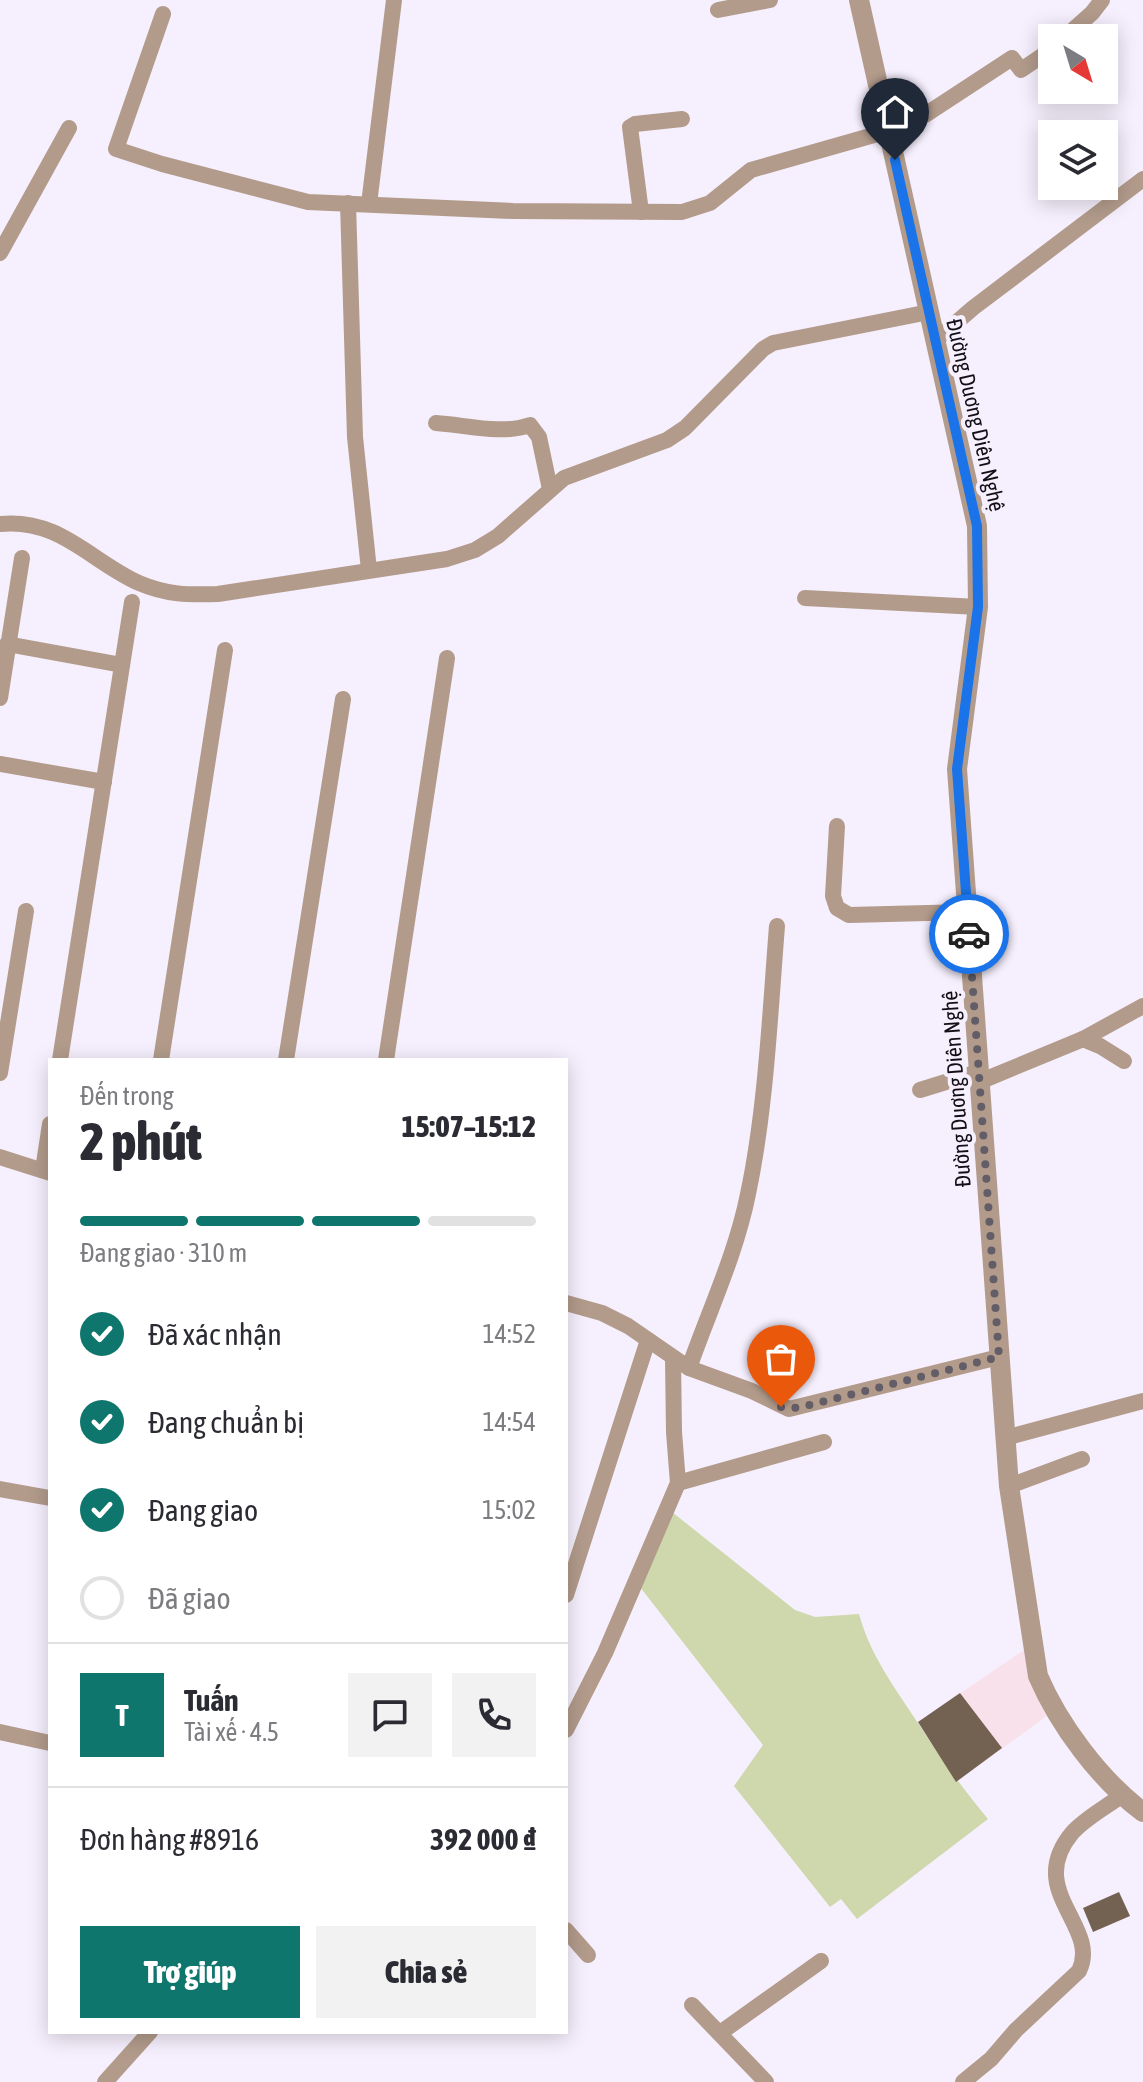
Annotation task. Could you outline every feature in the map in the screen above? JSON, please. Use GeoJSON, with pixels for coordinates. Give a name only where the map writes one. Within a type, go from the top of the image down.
{"type":"FeatureCollection","features":[{"type":"Feature","properties":{"kind":"street"},"geometry":{"type":"LineString","coordinates":[[369,204],[394,0]]}},
{"type":"Feature","properties":{"kind":"street"},"geometry":{"type":"LineString","coordinates":[[718,10],[770,0]]}},
{"type":"Feature","properties":{"kind":"street","name":"Đường Duơng Diên Nghệ"},"geometry":{"type":"LineString","coordinates":[[859,0],[977,526],[978,607],[957,769],[1009,1486],[1038,1676],[1066,1728],[1121,1796],[1143,1812]]}},
{"type":"Feature","properties":{"kind":"street"},"geometry":{"type":"LineString","coordinates":[[1078,24],[1102,0]]}},
{"type":"Feature","properties":{"kind":"street"},"geometry":{"type":"LineString","coordinates":[[163,14],[116,149],[308,202],[513,211],[682,212],[710,203],[751,170],[888,131],[925,115],[1012,58],[1021,70],[1038,58]]}},
{"type":"Feature","properties":{"kind":"street"},"geometry":{"type":"LineString","coordinates":[[641,212],[630,127],[682,119]]}},
{"type":"Feature","properties":{"kind":"street"},"geometry":{"type":"LineString","coordinates":[[0,253],[69,128]]}},
{"type":"Feature","properties":{"kind":"street"},"geometry":{"type":"LineString","coordinates":[[936,340],[973,308],[1143,179]]}},
{"type":"Feature","properties":{"kind":"street"},"geometry":{"type":"LineString","coordinates":[[348,203],[355,437],[369,570]]}},
{"type":"Feature","properties":{"kind":"street"},"geometry":{"type":"LineString","coordinates":[[0,524],[46,528],[84,547],[137,582],[181,596],[218,594],[447,559],[475,550],[498,536],[564,478],[667,440],[685,428],[763,349],[773,343],[929,312]]}},
{"type":"Feature","properties":{"kind":"street"},"geometry":{"type":"LineString","coordinates":[[436,423],[498,431],[530,425],[539,437],[550,489]]}},
{"type":"Feature","properties":{"kind":"street"},"geometry":{"type":"LineString","coordinates":[[0,698],[22,558]]}},
{"type":"Feature","properties":{"kind":"street"},"geometry":{"type":"LineString","coordinates":[[805,598],[978,607]]}},
{"type":"Feature","properties":{"kind":"street"},"geometry":{"type":"LineString","coordinates":[[60,1058],[132,602]]}},
{"type":"Feature","properties":{"kind":"street"},"geometry":{"type":"LineString","coordinates":[[7,644],[122,665]]}},
{"type":"Feature","properties":{"kind":"street"},"geometry":{"type":"LineString","coordinates":[[161,1058],[225,650]]}},
{"type":"Feature","properties":{"kind":"street"},"geometry":{"type":"LineString","coordinates":[[386,1058],[447,658]]}},
{"type":"Feature","properties":{"kind":"street"},"geometry":{"type":"LineString","coordinates":[[286,1058],[343,699]]}},
{"type":"Feature","properties":{"kind":"street"},"geometry":{"type":"LineString","coordinates":[[0,764],[104,782]]}},
{"type":"Feature","properties":{"kind":"street"},"geometry":{"type":"LineString","coordinates":[[837,826],[833,896],[837,908],[849,915],[967,912]]}},
{"type":"Feature","properties":{"kind":"street"},"geometry":{"type":"LineString","coordinates":[[0,1073],[26,911]]}},
{"type":"Feature","properties":{"kind":"street"},"geometry":{"type":"LineString","coordinates":[[689,1368],[737,1237],[748,1194],[767,1060],[777,926]]}},
{"type":"Feature","properties":{"kind":"street"},"geometry":{"type":"LineString","coordinates":[[920,1090],[979,1077],[1083,1039],[1142,1009]]}},
{"type":"Feature","properties":{"kind":"street"},"geometry":{"type":"LineString","coordinates":[[1083,1039],[1124,1061]]}},
{"type":"Feature","properties":{"kind":"street"},"geometry":{"type":"LineString","coordinates":[[0,1157],[46,1171],[48,1148]]}},
{"type":"Feature","properties":{"kind":"street"},"geometry":{"type":"LineString","coordinates":[[568,1304],[602,1313],[628,1326],[689,1368],[752,1391],[789,1409],[999,1357]]}},
{"type":"Feature","properties":{"kind":"street"},"geometry":{"type":"LineString","coordinates":[[568,1589],[648,1340]]}},
{"type":"Feature","properties":{"kind":"street"},"geometry":{"type":"LineString","coordinates":[[568,1726],[605,1653],[678,1483],[673,1359]]}},
{"type":"Feature","properties":{"kind":"street"},"geometry":{"type":"LineString","coordinates":[[1005,1438],[1143,1401]]}},
{"type":"Feature","properties":{"kind":"street"},"geometry":{"type":"LineString","coordinates":[[678,1483],[824,1442]]}},
{"type":"Feature","properties":{"kind":"street"},"geometry":{"type":"LineString","coordinates":[[1009,1486],[1082,1459]]}},
{"type":"Feature","properties":{"kind":"street"},"geometry":{"type":"LineString","coordinates":[[0,1489],[48,1498]]}},
{"type":"Feature","properties":{"kind":"street"},"geometry":{"type":"LineString","coordinates":[[0,1732],[48,1743]]}},
{"type":"Feature","properties":{"kind":"street"},"geometry":{"type":"LineString","coordinates":[[963,2082],[991,2059],[1016,2030],[1079,1971],[1085,1960],[1083,1947],[1059,1893],[1055,1868],[1058,1853],[1073,1832],[1121,1796]]}},
{"type":"Feature","properties":{"kind":"street"},"geometry":{"type":"LineString","coordinates":[[568,1932],[588,1955]]}},
{"type":"Feature","properties":{"kind":"street"},"geometry":{"type":"LineString","coordinates":[[720,2033],[821,1961]]}},
{"type":"Feature","properties":{"kind":"street"},"geometry":{"type":"LineString","coordinates":[[692,2005],[766,2082]]}},
{"type":"Feature","properties":{"kind":"street"},"geometry":{"type":"LineString","coordinates":[[105,2082],[148,2034]]}},
{"type":"Feature","properties":{"kind":"shaded area"},"geometry":{"type":"Polygon","coordinates":[[[1024,1650],[1029,1679],[1047,1716],[956,1782],[918,1722],[1024,1650]]]}},
{"type":"Feature","properties":{"kind":"green space"},"geometry":{"type":"Polygon","coordinates":[[[672,1512],[795,1610],[815,1617],[859,1614],[876,1657],[892,1684],[943,1760],[988,1819],[857,1919],[841,1899],[830,1907],[734,1786],[763,1745],[640,1587],[672,1512]]]}},
{"type":"Feature","properties":{"kind":"building"},"geometry":{"type":"Polygon","coordinates":[[[960,1693],[1002,1748],[956,1782],[918,1722],[960,1693]]]}},
{"type":"Feature","properties":{"kind":"building"},"geometry":{"type":"Polygon","coordinates":[[[1119,1892],[1130,1916],[1093,1932],[1083,1908],[1119,1892]]]}},
{"type":"Feature","properties":{"kind":"way so far"},"geometry":{"type":"LineString","coordinates":[[781,1407],[798,1408],[999,1357],[969,934]]}},
{"type":"Feature","properties":{"kind":"route"},"geometry":{"type":"LineString","coordinates":[[895,160],[977,526],[978,607],[957,769],[969,934]]}}]}
